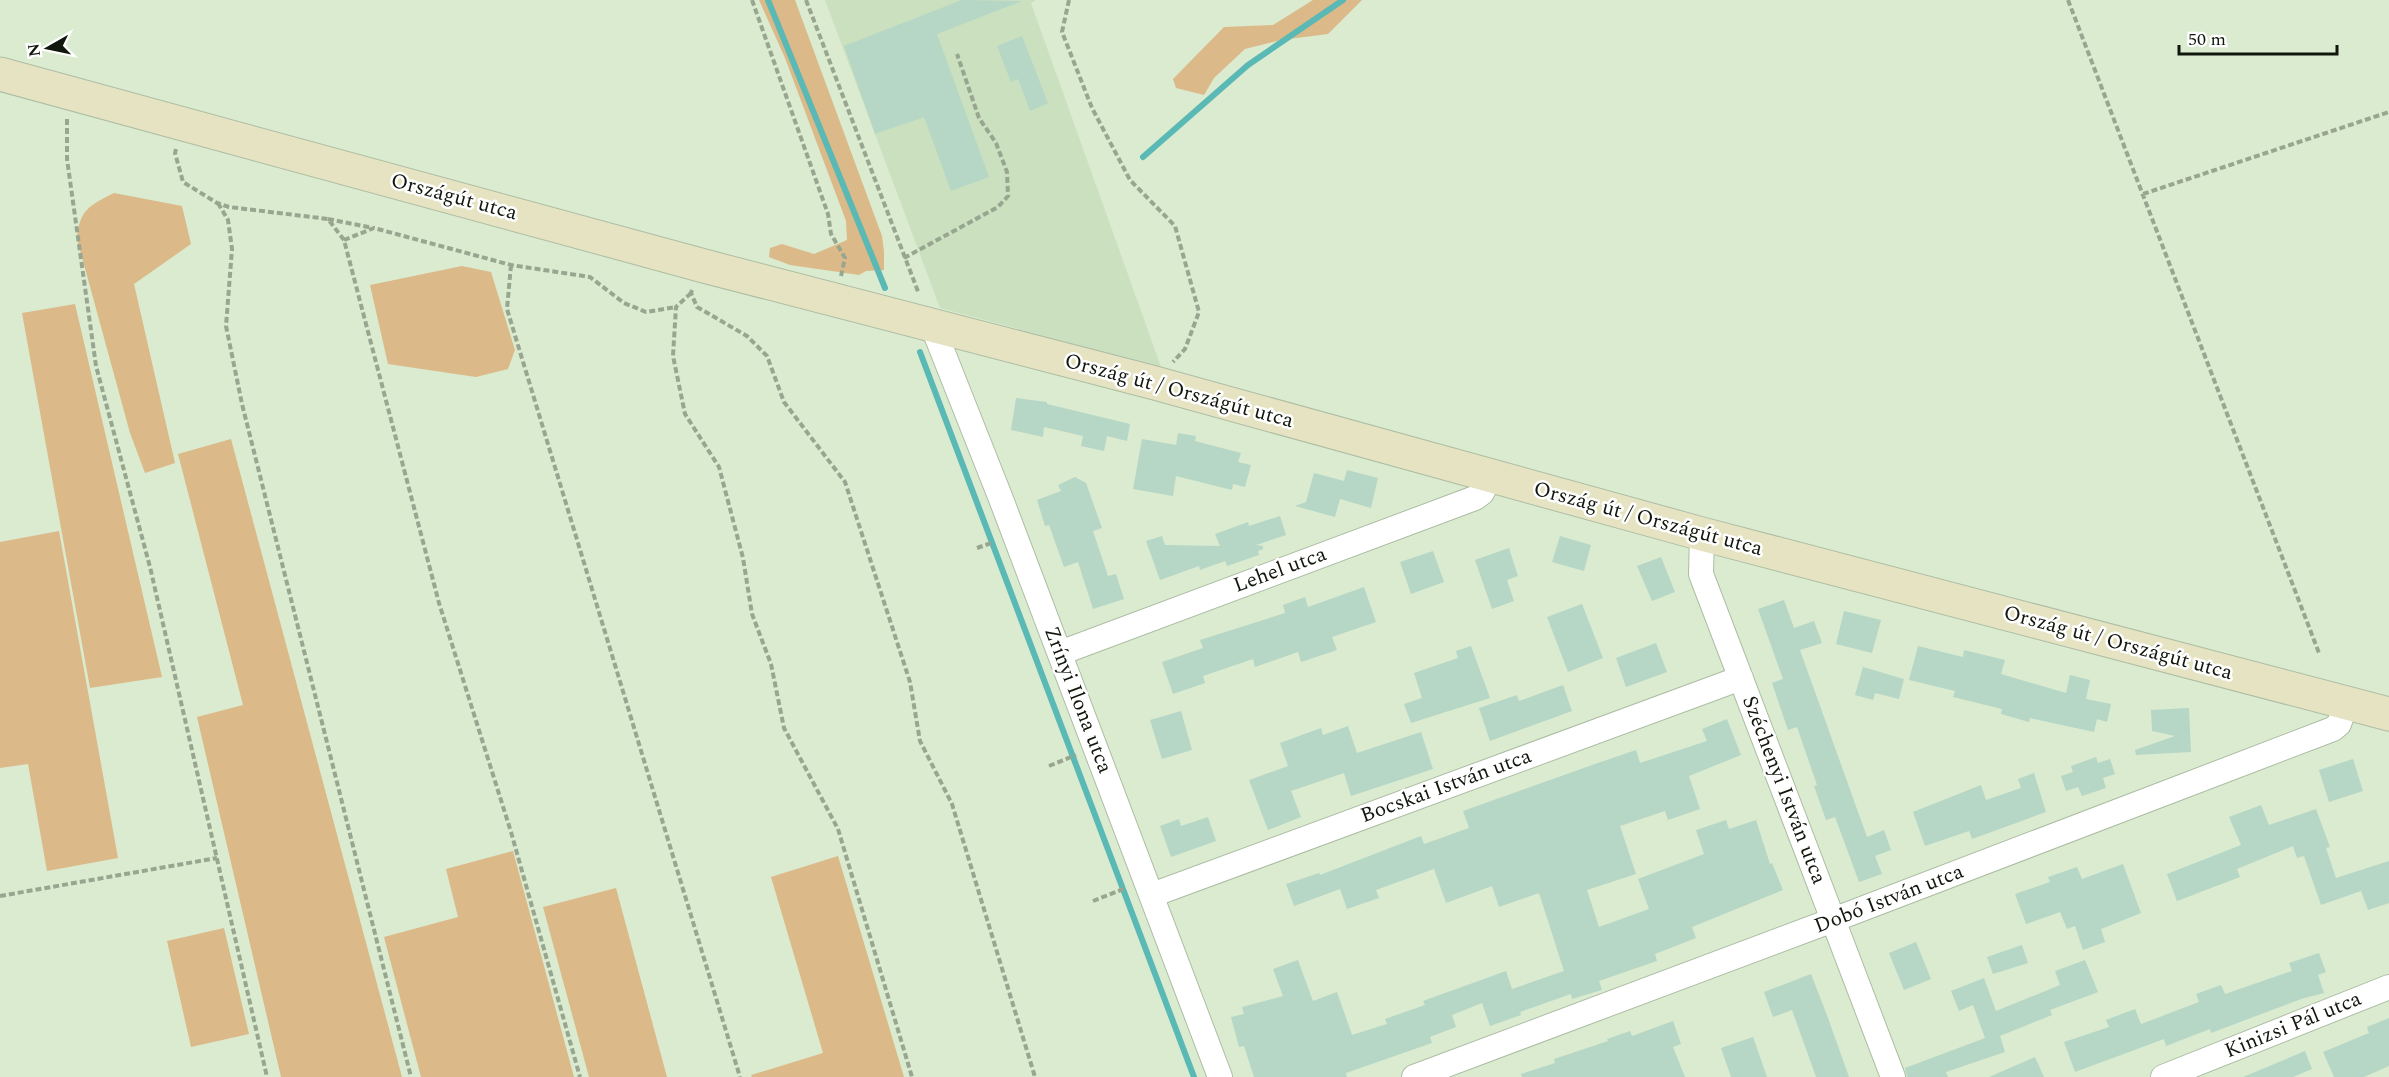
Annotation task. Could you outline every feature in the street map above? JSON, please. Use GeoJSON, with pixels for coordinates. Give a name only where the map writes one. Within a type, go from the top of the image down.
{"type":"FeatureCollection","features":[{"type":"Feature","properties":{"kind":"main road","name":"Országút utca"},"geometry":{"type":"LineString","coordinates":[[0,74],[183,123],[697,279],[836,300],[920,322]]}},
{"type":"Feature","properties":{"kind":"main road","name":"Ország út / Országút utca"},"geometry":{"type":"LineString","coordinates":[[920,322],[1155,383],[1702,534],[2389,714]]}},
{"type":"Feature","properties":{"kind":"street","name":"Zrínyi Ilona utca"},"geometry":{"type":"LineString","coordinates":[[920,322],[1060,652],[1141,890],[1220,1077]]}},
{"type":"Feature","properties":{"kind":"street","name":"Lehel utca"},"geometry":{"type":"LineString","coordinates":[[1060,652],[1475,498],[1482,493],[1490,476]]}},
{"type":"Feature","properties":{"kind":"street","name":"Széchenyi István utca"},"geometry":{"type":"LineString","coordinates":[[1702,534],[1701,574],[1893,1077]]}},
{"type":"Feature","properties":{"kind":"street","name":"Bocskai István utca"},"geometry":{"type":"LineString","coordinates":[[1141,890],[1741,678]]}},
{"type":"Feature","properties":{"kind":"street","name":"Dobó István utca"},"geometry":{"type":"LineString","coordinates":[[1414,1077],[2333,729],[2339,724],[2347,702]]}},
{"type":"Feature","properties":{"kind":"street","name":"Kinizsi Pál utca"},"geometry":{"type":"LineString","coordinates":[[2163,1077],[2389,987]]}},
{"type":"Feature","properties":{"kind":"path"},"geometry":{"type":"LineString","coordinates":[[752,0],[828,214],[831,234],[845,258],[836,300]]}},
{"type":"Feature","properties":{"kind":"path"},"geometry":{"type":"LineString","coordinates":[[806,0],[904,258],[920,322]]}},
{"type":"Feature","properties":{"kind":"path"},"geometry":{"type":"LineString","coordinates":[[1069,0],[1062,32],[1092,108],[1130,180],[1175,226],[1199,312],[1185,349],[1155,383]]}},
{"type":"Feature","properties":{"kind":"path"},"geometry":{"type":"LineString","coordinates":[[2068,0],[2319,653]]}},
{"type":"Feature","properties":{"kind":"path"},"geometry":{"type":"LineString","coordinates":[[904,258],[998,207],[1008,196],[1007,172],[996,143],[979,117],[957,54]]}},
{"type":"Feature","properties":{"kind":"path"},"geometry":{"type":"LineString","coordinates":[[76,95],[66,121],[67,159],[96,366],[150,567],[267,1077]]}},
{"type":"Feature","properties":{"kind":"path"},"geometry":{"type":"LineString","coordinates":[[2143,194],[2389,112]]}},
{"type":"Feature","properties":{"kind":"path"},"geometry":{"type":"LineString","coordinates":[[183,123],[175,153],[183,182],[217,203],[229,207],[328,219],[374,228],[511,265],[590,277],[624,303],[646,312],[676,307]]}},
{"type":"Feature","properties":{"kind":"path"},"geometry":{"type":"LineString","coordinates":[[217,203],[228,220],[232,249],[226,326],[242,404],[411,1077]]}},
{"type":"Feature","properties":{"kind":"path"},"geometry":{"type":"LineString","coordinates":[[328,219],[344,240],[439,603],[511,832],[580,1077]]}},
{"type":"Feature","properties":{"kind":"path"},"geometry":{"type":"LineString","coordinates":[[344,240],[374,228]]}},
{"type":"Feature","properties":{"kind":"path"},"geometry":{"type":"LineString","coordinates":[[511,265],[507,309],[740,1077]]}},
{"type":"Feature","properties":{"kind":"path"},"geometry":{"type":"LineString","coordinates":[[697,279],[676,307],[673,356],[685,414],[719,467],[743,558],[752,614],[771,664],[784,728],[838,830],[912,1077]]}},
{"type":"Feature","properties":{"kind":"path"},"geometry":{"type":"LineString","coordinates":[[697,279],[697,307],[747,336],[767,356],[784,402],[845,482],[910,682],[920,741],[952,804],[1035,1077]]}},
{"type":"Feature","properties":{"kind":"path"},"geometry":{"type":"LineString","coordinates":[[977,548],[983,546]]}},
{"type":"Feature","properties":{"kind":"path"},"geometry":{"type":"LineString","coordinates":[[1049,766],[1080,754]]}},
{"type":"Feature","properties":{"kind":"path"},"geometry":{"type":"LineString","coordinates":[[0,896],[217,858]]}},
{"type":"Feature","properties":{"kind":"path"},"geometry":{"type":"LineString","coordinates":[[1093,901],[1114,892],[1141,890]]}},
{"type":"Feature","properties":{"kind":"shaded area"},"geometry":{"type":"Polygon","coordinates":[[[759,0],[795,0],[882,236],[884,270],[866,271],[859,275],[790,265],[769,257],[770,248],[782,244],[814,254],[847,240],[846,221],[785,58],[759,0]]]}},
{"type":"Feature","properties":{"kind":"shaded area"},"geometry":{"type":"Polygon","coordinates":[[[825,0],[1036,0],[1031,3],[1161,367],[940,308],[825,0]]]}},
{"type":"Feature","properties":{"kind":"shaded area"},"geometry":{"type":"Polygon","coordinates":[[[1313,0],[1362,0],[1328,34],[1281,40],[1245,49],[1214,78],[1204,95],[1176,88],[1173,79],[1224,27],[1273,25],[1313,0]]]}},
{"type":"Feature","properties":{"kind":"shaded area"},"geometry":{"type":"Polygon","coordinates":[[[114,193],[182,206],[191,244],[134,284],[175,463],[145,473],[130,433],[77,239],[80,221],[87,210],[114,193]]]}},
{"type":"Feature","properties":{"kind":"shaded area"},"geometry":{"type":"Polygon","coordinates":[[[462,266],[491,272],[515,350],[508,369],[476,377],[388,364],[370,285],[462,266]]]}},
{"type":"Feature","properties":{"kind":"shaded area"},"geometry":{"type":"Polygon","coordinates":[[[75,304],[162,677],[90,688],[22,313],[75,304]]]}},
{"type":"Feature","properties":{"kind":"shaded area"},"geometry":{"type":"Polygon","coordinates":[[[231,439],[402,1077],[281,1077],[197,717],[243,705],[178,454],[231,439]]]}},
{"type":"Feature","properties":{"kind":"shaded area"},"geometry":{"type":"Polygon","coordinates":[[[59,531],[118,858],[47,871],[28,764],[0,768],[0,542],[59,531]]]}},
{"type":"Feature","properties":{"kind":"shaded area"},"geometry":{"type":"Polygon","coordinates":[[[513,851],[574,1077],[421,1077],[384,937],[458,917],[446,869],[513,851]]]}},
{"type":"Feature","properties":{"kind":"shaded area"},"geometry":{"type":"Polygon","coordinates":[[[838,856],[904,1077],[752,1077],[751,1075],[823,1053],[771,877],[838,856]]]}},
{"type":"Feature","properties":{"kind":"shaded area"},"geometry":{"type":"Polygon","coordinates":[[[616,888],[667,1077],[589,1077],[543,907],[616,888]]]}},
{"type":"Feature","properties":{"kind":"shaded area"},"geometry":{"type":"Polygon","coordinates":[[[224,928],[249,1034],[191,1047],[167,941],[224,928]]]}},
{"type":"Feature","properties":{"kind":"building"},"geometry":{"type":"Polygon","coordinates":[[[962,0],[1022,1],[937,34],[989,177],[951,191],[924,117],[875,134],[844,46],[962,0]]]}},
{"type":"Feature","properties":{"kind":"building"},"geometry":{"type":"Polygon","coordinates":[[[1022,36],[1048,103],[1030,111],[1018,79],[1011,82],[997,46],[1022,36]]]}},
{"type":"Feature","properties":{"kind":"building"},"geometry":{"type":"Polygon","coordinates":[[[1016,398],[1047,402],[1047,404],[1130,424],[1127,441],[1107,436],[1104,451],[1081,446],[1083,436],[1044,427],[1043,437],[1011,430],[1016,398]]]}},
{"type":"Feature","properties":{"kind":"building"},"geometry":{"type":"Polygon","coordinates":[[[1178,433],[1196,436],[1195,441],[1241,453],[1238,462],[1251,465],[1245,487],[1233,484],[1232,490],[1176,476],[1173,496],[1133,489],[1142,439],[1176,445],[1178,433]]]}},
{"type":"Feature","properties":{"kind":"building"},"geometry":{"type":"Polygon","coordinates":[[[1347,470],[1378,478],[1371,508],[1340,499],[1335,517],[1295,506],[1306,502],[1314,473],[1344,481],[1347,470]]]}},
{"type":"Feature","properties":{"kind":"building"},"geometry":{"type":"Polygon","coordinates":[[[1075,477],[1086,483],[1102,528],[1093,531],[1108,576],[1116,574],[1124,599],[1093,609],[1078,562],[1064,567],[1049,525],[1045,526],[1037,500],[1061,491],[1058,485],[1075,477]]]}},
{"type":"Feature","properties":{"kind":"building"},"geometry":{"type":"Polygon","coordinates":[[[1280,516],[1286,535],[1256,545],[1263,546],[1263,549],[1258,551],[1259,555],[1227,566],[1225,561],[1200,570],[1199,566],[1160,580],[1146,541],[1162,536],[1165,545],[1220,546],[1215,534],[1248,522],[1249,526],[1280,516]]]}},
{"type":"Feature","properties":{"kind":"building"},"geometry":{"type":"Polygon","coordinates":[[[1560,536],[1591,545],[1584,571],[1552,562],[1560,536]]]}},
{"type":"Feature","properties":{"kind":"building"},"geometry":{"type":"Polygon","coordinates":[[[1509,548],[1518,576],[1507,580],[1514,601],[1492,609],[1475,560],[1509,548]]]}},
{"type":"Feature","properties":{"kind":"building"},"geometry":{"type":"Polygon","coordinates":[[[1433,551],[1444,582],[1411,594],[1400,562],[1433,551]]]}},
{"type":"Feature","properties":{"kind":"building"},"geometry":{"type":"Polygon","coordinates":[[[1661,557],[1675,592],[1652,601],[1637,566],[1661,557]]]}},
{"type":"Feature","properties":{"kind":"building"},"geometry":{"type":"Polygon","coordinates":[[[1364,587],[1376,622],[1332,637],[1337,650],[1301,662],[1298,652],[1255,667],[1253,659],[1203,676],[1205,683],[1173,694],[1162,662],[1203,648],[1200,640],[1285,613],[1283,605],[1305,597],[1308,607],[1364,587]]]}},
{"type":"Feature","properties":{"kind":"building"},"geometry":{"type":"Polygon","coordinates":[[[1784,600],[1794,628],[1814,621],[1822,643],[1800,650],[1867,837],[1884,830],[1891,850],[1875,856],[1882,874],[1859,882],[1835,817],[1826,820],[1814,786],[1817,785],[1797,727],[1788,730],[1772,683],[1783,679],[1758,609],[1784,600]]]}},
{"type":"Feature","properties":{"kind":"building"},"geometry":{"type":"Polygon","coordinates":[[[1582,604],[1603,658],[1568,672],[1547,617],[1582,604]]]}},
{"type":"Feature","properties":{"kind":"building"},"geometry":{"type":"Polygon","coordinates":[[[1844,611],[1881,620],[1872,653],[1836,644],[1844,611]]]}},
{"type":"Feature","properties":{"kind":"building"},"geometry":{"type":"Polygon","coordinates":[[[1656,643],[1667,672],[1626,687],[1616,658],[1656,643]]]}},
{"type":"Feature","properties":{"kind":"building"},"geometry":{"type":"Polygon","coordinates":[[[1471,646],[1490,698],[1411,723],[1404,704],[1422,698],[1414,673],[1458,658],[1456,651],[1471,646]]]}},
{"type":"Feature","properties":{"kind":"building"},"geometry":{"type":"Polygon","coordinates":[[[1918,646],[1963,657],[1964,650],[2005,660],[2001,674],[2066,693],[2070,675],[2090,680],[2086,699],[2111,704],[2107,722],[2097,719],[2094,732],[2030,718],[2029,722],[2001,714],[2002,709],[1953,697],[1955,691],[1909,680],[1918,646]]]}},
{"type":"Feature","properties":{"kind":"building"},"geometry":{"type":"Polygon","coordinates":[[[1863,667],[1904,679],[1899,699],[1875,693],[1873,700],[1855,695],[1863,667]]]}},
{"type":"Feature","properties":{"kind":"building"},"geometry":{"type":"Polygon","coordinates":[[[1563,685],[1572,711],[1490,741],[1479,708],[1517,695],[1519,701],[1563,685]]]}},
{"type":"Feature","properties":{"kind":"building"},"geometry":{"type":"Polygon","coordinates":[[[2189,708],[2191,752],[2136,755],[2135,750],[2175,736],[2152,731],[2151,710],[2189,708]]]}},
{"type":"Feature","properties":{"kind":"building"},"geometry":{"type":"Polygon","coordinates":[[[1181,711],[1192,750],[1162,759],[1150,720],[1181,711]]]}},
{"type":"Feature","properties":{"kind":"building"},"geometry":{"type":"Polygon","coordinates":[[[1727,719],[1741,755],[1689,776],[1700,809],[1668,820],[1665,811],[1620,826],[1636,874],[1587,890],[1599,927],[1649,909],[1638,879],[1704,854],[1696,830],[1726,820],[1729,829],[1756,820],[1770,864],[1772,863],[1783,890],[1692,927],[1696,938],[1655,954],[1657,961],[1599,981],[1602,990],[1572,999],[1571,994],[1520,1012],[1521,1015],[1490,1026],[1482,1003],[1452,1015],[1456,1027],[1430,1037],[1432,1043],[1346,1073],[1347,1077],[1254,1077],[1244,1046],[1239,1047],[1231,1017],[1244,1014],[1242,1007],[1283,996],[1273,969],[1298,960],[1313,1001],[1337,992],[1352,1035],[1387,1024],[1385,1019],[1425,1005],[1423,1001],[1506,971],[1512,989],[1564,971],[1539,893],[1499,907],[1492,886],[1446,903],[1434,869],[1376,890],[1379,898],[1347,909],[1340,889],[1294,906],[1286,884],[1319,873],[1320,875],[1421,836],[1424,844],[1469,828],[1463,811],[1636,750],[1640,763],[1707,741],[1702,729],[1727,719]]]}},
{"type":"Feature","properties":{"kind":"building"},"geometry":{"type":"Polygon","coordinates":[[[1348,726],[1357,753],[1421,732],[1433,769],[1351,796],[1344,773],[1291,791],[1301,817],[1268,830],[1249,780],[1288,766],[1280,743],[1321,728],[1323,735],[1348,726]]]}},
{"type":"Feature","properties":{"kind":"building"},"geometry":{"type":"Polygon","coordinates":[[[2096,757],[2098,763],[2110,759],[2115,774],[2103,778],[2106,788],[2082,796],[2078,787],[2066,791],[2061,776],[2073,772],[2071,766],[2096,757]]]}},
{"type":"Feature","properties":{"kind":"building"},"geometry":{"type":"Polygon","coordinates":[[[2353,759],[2363,791],[2329,802],[2319,770],[2353,759]]]}},
{"type":"Feature","properties":{"kind":"building"},"geometry":{"type":"Polygon","coordinates":[[[2034,773],[2046,812],[1972,839],[1969,831],[1925,846],[1913,812],[1981,785],[1986,800],[2021,788],[2018,779],[2034,773]]]}},
{"type":"Feature","properties":{"kind":"building"},"geometry":{"type":"Polygon","coordinates":[[[2261,805],[2269,825],[2316,809],[2330,847],[2326,848],[2336,878],[2389,861],[2389,903],[2368,910],[2361,891],[2321,905],[2304,856],[2297,858],[2293,846],[2237,869],[2240,877],[2177,901],[2167,874],[2241,845],[2229,817],[2261,805]]]}},
{"type":"Feature","properties":{"kind":"building"},"geometry":{"type":"Polygon","coordinates":[[[1208,817],[1216,841],[1171,857],[1160,826],[1179,819],[1181,826],[1208,817]]]}},
{"type":"Feature","properties":{"kind":"building"},"geometry":{"type":"Polygon","coordinates":[[[2123,864],[2141,913],[2101,929],[2105,942],[2083,950],[2075,926],[2067,929],[2060,912],[2026,924],[2015,894],[2050,882],[2048,877],[2077,867],[2082,879],[2123,864]]]}},
{"type":"Feature","properties":{"kind":"building"},"geometry":{"type":"Polygon","coordinates":[[[1916,942],[1931,979],[1904,990],[1889,953],[1916,942]]]}},
{"type":"Feature","properties":{"kind":"building"},"geometry":{"type":"Polygon","coordinates":[[[2022,945],[2028,963],[1993,974],[1987,957],[2022,945]]]}},
{"type":"Feature","properties":{"kind":"building"},"geometry":{"type":"Polygon","coordinates":[[[2319,953],[2326,972],[2318,975],[2324,993],[2301,999],[2211,1033],[2210,1029],[2166,1046],[2164,1039],[2075,1072],[2064,1042],[2109,1027],[2106,1020],[2135,1009],[2141,1024],[2199,1002],[2196,994],[2221,985],[2225,994],[2292,971],[2289,963],[2319,953]]]}},
{"type":"Feature","properties":{"kind":"building"},"geometry":{"type":"Polygon","coordinates":[[[2085,960],[2098,992],[2050,1010],[2052,1015],[2000,1036],[2005,1052],[1946,1072],[1948,1077],[1907,1077],[1905,1068],[1985,1038],[1973,1005],[1959,1011],[1951,991],[1984,978],[1996,1011],[2060,985],[2055,971],[2085,960]]]}},
{"type":"Feature","properties":{"kind":"building"},"geometry":{"type":"Polygon","coordinates":[[[1811,974],[1849,1077],[1816,1077],[1792,1010],[1773,1017],[1764,992],[1811,974]]]}},
{"type":"Feature","properties":{"kind":"building"},"geometry":{"type":"Polygon","coordinates":[[[2389,1018],[2389,1066],[2364,1077],[2334,1077],[2323,1052],[2369,1033],[2367,1027],[2389,1018]]]}},
{"type":"Feature","properties":{"kind":"building"},"geometry":{"type":"Polygon","coordinates":[[[1673,1021],[1681,1044],[1673,1047],[1685,1077],[1522,1077],[1521,1074],[1555,1063],[1554,1059],[1608,1041],[1607,1039],[1630,1031],[1632,1036],[1673,1021]]]}},
{"type":"Feature","properties":{"kind":"building"},"geometry":{"type":"Polygon","coordinates":[[[1753,1037],[1767,1077],[1731,1077],[1721,1048],[1753,1037]]]}},
{"type":"Feature","properties":{"kind":"building"},"geometry":{"type":"Polygon","coordinates":[[[2305,1051],[2312,1069],[2293,1077],[2243,1077],[2305,1051]]]}},
{"type":"Feature","properties":{"kind":"building"},"geometry":{"type":"Polygon","coordinates":[[[2035,1057],[2044,1077],[1989,1077],[2035,1057]]]}},
{"type":"Feature","properties":{"kind":"waterway"},"geometry":{"type":"LineString","coordinates":[[768,0],[885,288]]}},
{"type":"Feature","properties":{"kind":"waterway"},"geometry":{"type":"LineString","coordinates":[[1143,157],[1248,65],[1343,0]]}},
{"type":"Feature","properties":{"kind":"waterway"},"geometry":{"type":"LineString","coordinates":[[920,352],[1194,1077]]}}]}
